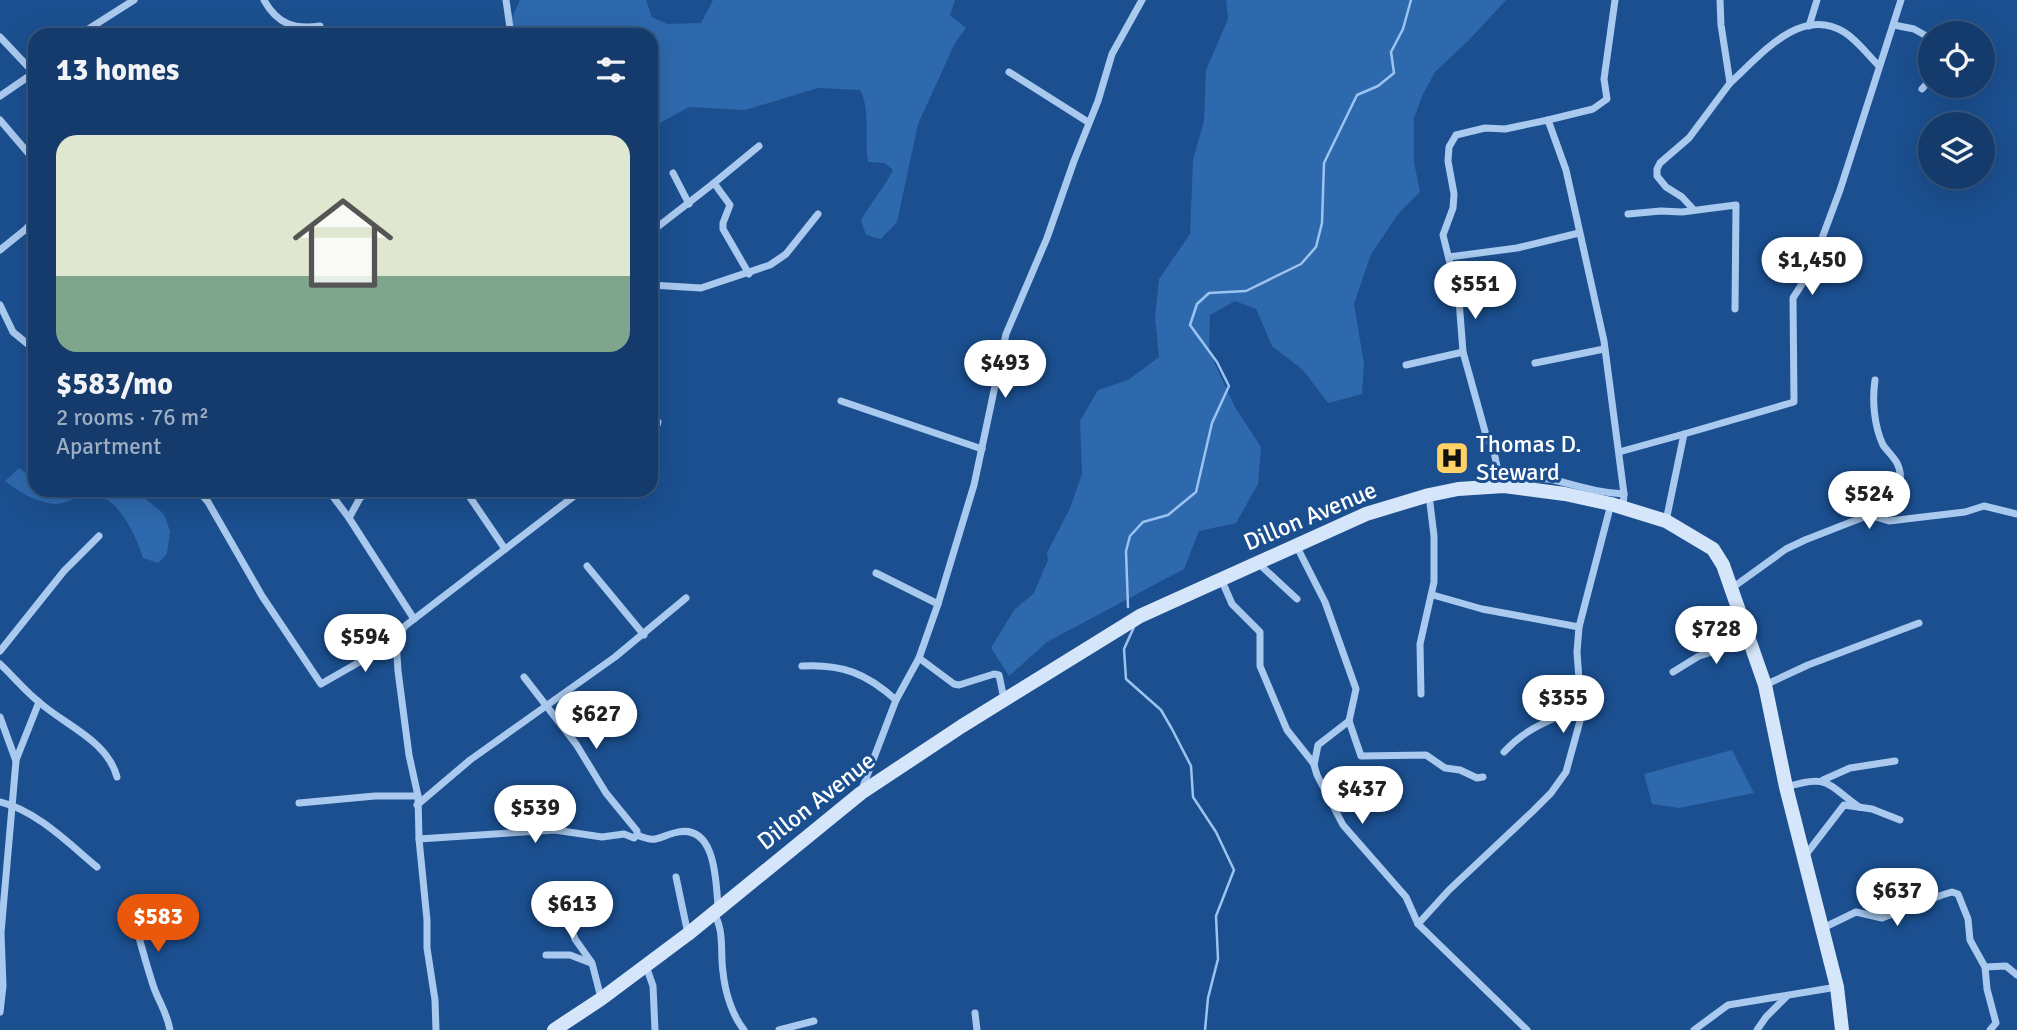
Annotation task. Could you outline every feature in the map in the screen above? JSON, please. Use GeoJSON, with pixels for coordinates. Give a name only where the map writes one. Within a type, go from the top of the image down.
{"type":"FeatureCollection","features":[{"type":"Feature","properties":{"kind":"street"},"geometry":{"type":"LineString","coordinates":[[90,28],[134,0]]}},
{"type":"Feature","properties":{"kind":"street"},"geometry":{"type":"LineString","coordinates":[[264,0],[278,18],[297,28]]}},
{"type":"Feature","properties":{"kind":"street"},"geometry":{"type":"LineString","coordinates":[[506,0],[510,28]]}},
{"type":"Feature","properties":{"kind":"street"},"geometry":{"type":"LineString","coordinates":[[861,793],[896,699],[919,658],[938,604],[974,485],[1006,334],[1032,276],[1098,101],[1112,54],[1142,0]]}},
{"type":"Feature","properties":{"kind":"street"},"geometry":{"type":"LineString","coordinates":[[1615,0],[1604,79],[1607,99],[1592,109],[1548,120],[1505,129],[1485,128],[1456,135],[1452,139],[1448,161],[1454,194],[1453,208],[1443,234],[1459,300],[1464,352],[1499,476],[1504,482],[1553,479],[1566,485],[1604,493],[1619,501]]}},
{"type":"Feature","properties":{"kind":"street"},"geometry":{"type":"LineString","coordinates":[[1720,0],[1730,83]]}},
{"type":"Feature","properties":{"kind":"street"},"geometry":{"type":"LineString","coordinates":[[1809,26],[1817,0]]}},
{"type":"Feature","properties":{"kind":"street"},"geometry":{"type":"LineString","coordinates":[[1619,452],[1794,402],[1793,298],[1804,284],[1836,203],[1901,0]]}},
{"type":"Feature","properties":{"kind":"street"},"geometry":{"type":"LineString","coordinates":[[1693,210],[1657,176],[1660,163],[1689,138],[1730,83],[1785,34],[1800,26],[1828,24],[1843,31],[1879,66]]}},
{"type":"Feature","properties":{"kind":"street"},"geometry":{"type":"LineString","coordinates":[[1894,25],[1918,31]]}},
{"type":"Feature","properties":{"kind":"street"},"geometry":{"type":"LineString","coordinates":[[306,28],[320,26]]}},
{"type":"Feature","properties":{"kind":"street"},"geometry":{"type":"LineString","coordinates":[[0,37],[28,67]]}},
{"type":"Feature","properties":{"kind":"street"},"geometry":{"type":"LineString","coordinates":[[1009,72],[1088,122]]}},
{"type":"Feature","properties":{"kind":"street"},"geometry":{"type":"LineString","coordinates":[[0,96],[28,77]]}},
{"type":"Feature","properties":{"kind":"street"},"geometry":{"type":"LineString","coordinates":[[0,120],[28,153]]}},
{"type":"Feature","properties":{"kind":"street"},"geometry":{"type":"LineString","coordinates":[[1418,923],[1551,793],[1566,772],[1576,740],[1581,707],[1577,652],[1579,627],[1619,501],[1619,452],[1604,348],[1566,170],[1548,120]]}},
{"type":"Feature","properties":{"kind":"street"},"geometry":{"type":"LineString","coordinates":[[658,227],[760,146]]}},
{"type":"Feature","properties":{"kind":"street"},"geometry":{"type":"LineString","coordinates":[[673,173],[689,204]]}},
{"type":"Feature","properties":{"kind":"street"},"geometry":{"type":"LineString","coordinates":[[714,183],[730,205],[723,229],[749,274]]}},
{"type":"Feature","properties":{"kind":"street"},"geometry":{"type":"LineString","coordinates":[[1628,214],[1736,205],[1735,309]]}},
{"type":"Feature","properties":{"kind":"street"},"geometry":{"type":"LineString","coordinates":[[658,285],[701,288],[749,274],[779,261],[818,214]]}},
{"type":"Feature","properties":{"kind":"street"},"geometry":{"type":"LineString","coordinates":[[0,250],[28,227]]}},
{"type":"Feature","properties":{"kind":"street"},"geometry":{"type":"LineString","coordinates":[[1449,257],[1517,248],[1579,233]]}},
{"type":"Feature","properties":{"kind":"street"},"geometry":{"type":"LineString","coordinates":[[0,305],[13,332],[28,344]]}},
{"type":"Feature","properties":{"kind":"street"},"geometry":{"type":"LineString","coordinates":[[1535,363],[1604,348]]}},
{"type":"Feature","properties":{"kind":"street"},"geometry":{"type":"LineString","coordinates":[[1406,365],[1464,352]]}},
{"type":"Feature","properties":{"kind":"street"},"geometry":{"type":"LineString","coordinates":[[1731,589],[1786,549],[1869,516],[1893,497],[1900,474],[1897,463],[1883,444],[1873,396],[1875,380]]}},
{"type":"Feature","properties":{"kind":"street"},"geometry":{"type":"LineString","coordinates":[[841,401],[982,449]]}},
{"type":"Feature","properties":{"kind":"street"},"geometry":{"type":"LineString","coordinates":[[1666,522],[1684,434]]}},
{"type":"Feature","properties":{"kind":"street","name":"Dillon Avenue"},"geometry":{"type":"LineString","coordinates":[[554,1030],[601,999],[688,934],[715,909],[861,793],[1140,616],[1366,514],[1458,489],[1504,486],[1619,501],[1666,522],[1713,549],[1723,565],[1765,685],[1786,787],[1837,987],[1842,1030]]}},
{"type":"Feature","properties":{"kind":"street"},"geometry":{"type":"LineString","coordinates":[[1422,694],[1420,644],[1433,595],[1434,536],[1429,495]]}},
{"type":"Feature","properties":{"kind":"street"},"geometry":{"type":"LineString","coordinates":[[204,497],[262,596],[321,684],[396,641],[405,626],[573,497]]}},
{"type":"Feature","properties":{"kind":"street"},"geometry":{"type":"LineString","coordinates":[[333,497],[391,579],[414,619]]}},
{"type":"Feature","properties":{"kind":"street"},"geometry":{"type":"LineString","coordinates":[[349,518],[361,497]]}},
{"type":"Feature","properties":{"kind":"street"},"geometry":{"type":"LineString","coordinates":[[470,497],[505,549]]}},
{"type":"Feature","properties":{"kind":"street"},"geometry":{"type":"LineString","coordinates":[[1869,516],[1889,521],[1965,512],[1984,506],[2017,514]]}},
{"type":"Feature","properties":{"kind":"street"},"geometry":{"type":"LineString","coordinates":[[0,651],[64,571],[99,536]]}},
{"type":"Feature","properties":{"kind":"street"},"geometry":{"type":"LineString","coordinates":[[1296,544],[1325,602],[1356,689],[1349,721],[1361,756],[1426,755],[1445,768],[1483,778]]}},
{"type":"Feature","properties":{"kind":"street"},"geometry":{"type":"LineString","coordinates":[[1257,562],[1297,599]]}},
{"type":"Feature","properties":{"kind":"street"},"geometry":{"type":"LineString","coordinates":[[587,566],[644,635]]}},
{"type":"Feature","properties":{"kind":"street"},"geometry":{"type":"LineString","coordinates":[[876,573],[938,604]]}},
{"type":"Feature","properties":{"kind":"street"},"geometry":{"type":"LineString","coordinates":[[1222,581],[1232,604],[1260,632],[1260,666],[1287,730],[1314,765],[1343,825],[1406,897],[1418,923],[1527,1030]]}},
{"type":"Feature","properties":{"kind":"street"},"geometry":{"type":"LineString","coordinates":[[1433,595],[1482,609],[1579,627]]}},
{"type":"Feature","properties":{"kind":"street"},"geometry":{"type":"LineString","coordinates":[[417,805],[470,760],[644,635],[686,598]]}},
{"type":"Feature","properties":{"kind":"street"},"geometry":{"type":"LineString","coordinates":[[1765,685],[1808,665],[1919,623]]}},
{"type":"Feature","properties":{"kind":"street"},"geometry":{"type":"LineString","coordinates":[[396,641],[402,708],[418,796],[427,948],[435,1000],[436,1030]]}},
{"type":"Feature","properties":{"kind":"street"},"geometry":{"type":"LineString","coordinates":[[1673,672],[1699,656],[1750,641]]}},
{"type":"Feature","properties":{"kind":"street"},"geometry":{"type":"LineString","coordinates":[[919,658],[954,684],[967,684],[994,674],[999,675],[1005,700]]}},
{"type":"Feature","properties":{"kind":"street"},"geometry":{"type":"LineString","coordinates":[[0,664],[39,702],[100,746],[113,764],[117,776]]}},
{"type":"Feature","properties":{"kind":"street"},"geometry":{"type":"LineString","coordinates":[[802,666],[841,667],[869,678],[896,699]]}},
{"type":"Feature","properties":{"kind":"street"},"geometry":{"type":"LineString","coordinates":[[524,677],[576,744],[606,793],[637,831],[637,835]]}},
{"type":"Feature","properties":{"kind":"street"},"geometry":{"type":"LineString","coordinates":[[16,761],[39,702]]}},
{"type":"Feature","properties":{"kind":"street"},"geometry":{"type":"LineString","coordinates":[[1504,752],[1518,737],[1537,724],[1581,707]]}},
{"type":"Feature","properties":{"kind":"street"},"geometry":{"type":"LineString","coordinates":[[0,717],[16,761],[1,933],[3,986],[0,1012]]}},
{"type":"Feature","properties":{"kind":"street"},"geometry":{"type":"LineString","coordinates":[[1314,765],[1318,745],[1349,721]]}},
{"type":"Feature","properties":{"kind":"street"},"geometry":{"type":"LineString","coordinates":[[1786,787],[1812,779],[1822,780],[1850,768],[1895,761]]}},
{"type":"Feature","properties":{"kind":"street"},"geometry":{"type":"LineString","coordinates":[[1822,780],[1859,807]]}},
{"type":"Feature","properties":{"kind":"street"},"geometry":{"type":"LineString","coordinates":[[299,803],[375,796],[418,796]]}},
{"type":"Feature","properties":{"kind":"street"},"geometry":{"type":"LineString","coordinates":[[0,802],[12,805],[37,819],[97,867]]}},
{"type":"Feature","properties":{"kind":"street"},"geometry":{"type":"LineString","coordinates":[[1804,858],[1844,805],[1900,820]]}},
{"type":"Feature","properties":{"kind":"street"},"geometry":{"type":"LineString","coordinates":[[419,839],[555,830],[602,837],[624,834],[634,838],[637,835]]}},
{"type":"Feature","properties":{"kind":"street"},"geometry":{"type":"LineString","coordinates":[[637,835],[650,841],[657,841],[676,832],[702,837],[715,862],[715,909],[721,932],[726,989],[744,1030]]}},
{"type":"Feature","properties":{"kind":"street"},"geometry":{"type":"LineString","coordinates":[[676,877],[688,934]]}},
{"type":"Feature","properties":{"kind":"street"},"geometry":{"type":"LineString","coordinates":[[559,894],[575,939],[592,963],[601,999]]}},
{"type":"Feature","properties":{"kind":"street"},"geometry":{"type":"LineString","coordinates":[[1823,928],[1856,912],[1882,918],[1942,895],[1958,894],[1968,919],[1970,940],[1985,967],[1987,989],[1996,1023],[1990,1030]]}},
{"type":"Feature","properties":{"kind":"street"},"geometry":{"type":"LineString","coordinates":[[135,923],[156,993],[167,1011],[170,1030]]}},
{"type":"Feature","properties":{"kind":"street"},"geometry":{"type":"LineString","coordinates":[[546,956],[570,955],[592,963]]}},
{"type":"Feature","properties":{"kind":"street"},"geometry":{"type":"LineString","coordinates":[[645,965],[653,986],[655,1030]]}},
{"type":"Feature","properties":{"kind":"street"},"geometry":{"type":"LineString","coordinates":[[1985,967],[2006,966],[2017,975]]}},
{"type":"Feature","properties":{"kind":"street"},"geometry":{"type":"LineString","coordinates":[[1694,1030],[1728,1005],[1837,987]]}},
{"type":"Feature","properties":{"kind":"street"},"geometry":{"type":"LineString","coordinates":[[1757,1030],[1766,1017],[1788,996]]}},
{"type":"Feature","properties":{"kind":"street"},"geometry":{"type":"LineString","coordinates":[[975,1013],[977,1030]]}},
{"type":"Feature","properties":{"kind":"street"},"geometry":{"type":"LineString","coordinates":[[779,1030],[814,1021]]}},
{"type":"Feature","properties":{"kind":"shaded area"},"geometry":{"type":"Polygon","coordinates":[[[520,0],[646,0],[652,17],[667,24],[701,23],[713,0],[955,0],[950,15],[966,28],[955,43],[918,124],[897,222],[881,239],[866,235],[861,220],[893,170],[885,163],[868,162],[865,107],[860,90],[818,88],[745,110],[689,107],[658,124],[658,28],[507,28],[520,0]]]}},
{"type":"Feature","properties":{"kind":"shaded area"},"geometry":{"type":"Polygon","coordinates":[[[1226,0],[1506,0],[1435,72],[1414,118],[1414,162],[1420,192],[1399,213],[1371,254],[1354,304],[1364,364],[1362,394],[1328,403],[1303,370],[1272,346],[1256,309],[1235,301],[1210,315],[1209,351],[1235,407],[1261,447],[1258,484],[1236,523],[1199,531],[1184,569],[1047,642],[1009,676],[991,648],[1014,610],[1034,593],[1048,560],[1047,553],[1070,508],[1082,474],[1080,421],[1098,390],[1128,380],[1159,357],[1155,318],[1159,279],[1190,234],[1193,160],[1204,121],[1206,70],[1228,19],[1226,0]]]}},
{"type":"Feature","properties":{"kind":"shaded area"},"geometry":{"type":"Polygon","coordinates":[[[19,468],[28,475],[28,496],[22,493],[5,481],[19,468]]]}},
{"type":"Feature","properties":{"kind":"shaded area"},"geometry":{"type":"Polygon","coordinates":[[[30,497],[78,497],[54,504],[30,497]]]}},
{"type":"Feature","properties":{"kind":"shaded area"},"geometry":{"type":"Polygon","coordinates":[[[102,497],[143,497],[164,514],[170,531],[167,554],[158,563],[143,558],[124,518],[102,497]]]}},
{"type":"Feature","properties":{"kind":"shaded area"},"geometry":{"type":"Polygon","coordinates":[[[1732,750],[1754,793],[1679,808],[1652,804],[1644,774],[1732,750]]]}},
{"type":"Feature","properties":{"kind":"waterway"},"geometry":{"type":"LineString","coordinates":[[1128,607],[1126,551],[1130,536],[1143,522],[1168,515],[1196,492],[1212,423],[1229,386],[1217,362],[1190,325],[1197,304],[1209,293],[1246,291],[1301,264],[1316,247],[1322,223],[1324,163],[1357,95],[1378,86],[1394,73],[1391,52],[1403,29],[1411,0]]}},
{"type":"Feature","properties":{"kind":"waterway"},"geometry":{"type":"LineString","coordinates":[[1134,627],[1124,649],[1126,679],[1161,710],[1172,729],[1191,766],[1193,797],[1216,832],[1234,870],[1216,916],[1218,959],[1208,998],[1205,1030]]}},
{"type":"Feature","properties":{"kind":"place","name":"Thomas D. Steward"},"geometry":{"type":"Point","coordinates":[1452,458]}}]}
